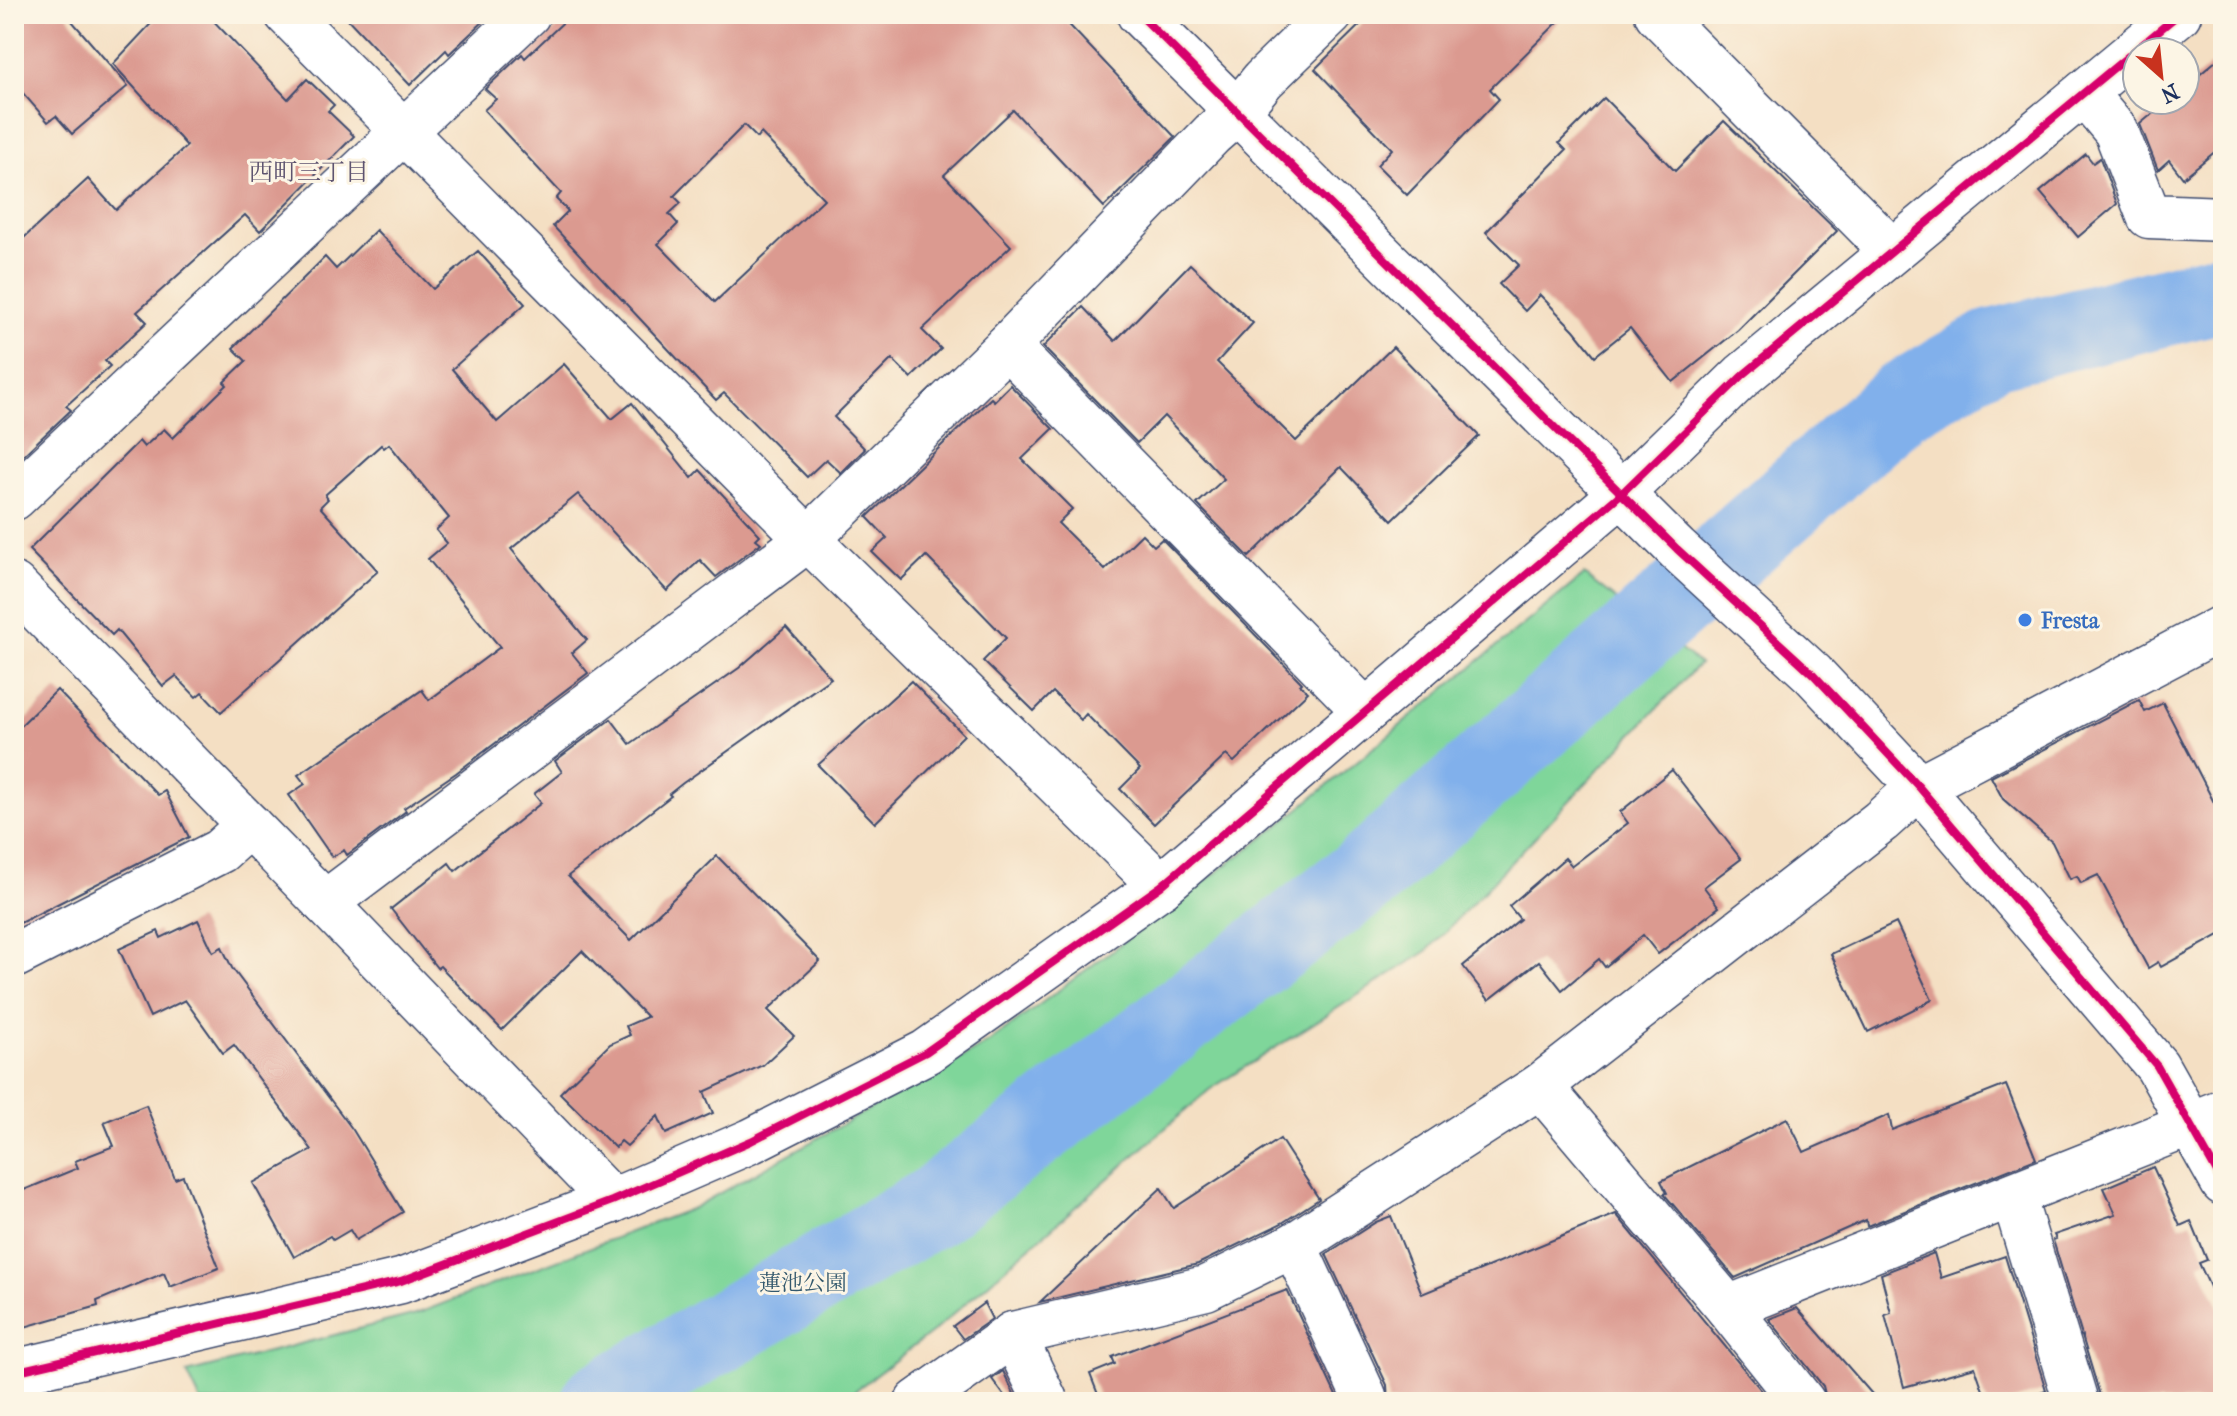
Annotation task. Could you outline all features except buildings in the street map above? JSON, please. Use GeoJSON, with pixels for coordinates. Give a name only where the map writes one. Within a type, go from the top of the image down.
{"type":"FeatureCollection","features":[{"type":"Feature","properties":{"kind":"street"},"geometry":{"type":"LineString","coordinates":[[287,14],[808,539],[1161,886]]}},
{"type":"Feature","properties":{"kind":"street"},"geometry":{"type":"LineString","coordinates":[[14,498],[528,14]]}},
{"type":"Feature","properties":{"kind":"street"},"geometry":{"type":"LineString","coordinates":[[1139,14],[1677,549],[1813,674],[1919,787],[2157,1066],[2206,1118],[2223,1183]]}},
{"type":"Feature","properties":{"kind":"street"},"geometry":{"type":"LineString","coordinates":[[325,903],[808,539],[1007,346],[1212,134],[1237,112],[1263,80],[1331,14]]}},
{"type":"Feature","properties":{"kind":"street"},"geometry":{"type":"LineString","coordinates":[[1657,14],[1892,251]]}},
{"type":"Feature","properties":{"kind":"street"},"geometry":{"type":"LineString","coordinates":[[14,1372],[401,1281],[612,1201],[751,1141],[926,1052],[1161,886],[1622,493],[1743,375],[2179,14]]}},
{"type":"Feature","properties":{"kind":"street"},"geometry":{"type":"LineString","coordinates":[[2084,93],[2116,131],[2149,216],[2223,219]]}},
{"type":"Feature","properties":{"kind":"street"},"geometry":{"type":"LineString","coordinates":[[1007,346],[1365,711]]}},
{"type":"Feature","properties":{"kind":"street"},"geometry":{"type":"LineString","coordinates":[[14,585],[612,1201]]}},
{"type":"Feature","properties":{"kind":"street"},"geometry":{"type":"LineString","coordinates":[[917,1402],[1013,1334],[1206,1288],[1294,1245],[1540,1086],[1881,821],[1919,787],[2223,627]]}},
{"type":"Feature","properties":{"kind":"street"},"geometry":{"type":"LineString","coordinates":[[14,956],[220,851],[249,825]]}},
{"type":"Feature","properties":{"kind":"street"},"geometry":{"type":"LineString","coordinates":[[1540,1086],[1728,1308],[1803,1402]]}},
{"type":"Feature","properties":{"kind":"street"},"geometry":{"type":"LineString","coordinates":[[1728,1308],[2206,1118]]}},
{"type":"Feature","properties":{"kind":"street"},"geometry":{"type":"LineString","coordinates":[[2013,1195],[2076,1402]]}},
{"type":"Feature","properties":{"kind":"street"},"geometry":{"type":"LineString","coordinates":[[1294,1245],[1364,1396]]}},
{"type":"Feature","properties":{"kind":"street"},"geometry":{"type":"LineString","coordinates":[[1013,1334],[1046,1402]]}},
{"type":"Feature","properties":{"kind":"green space","name":"蓮池公園"},"geometry":{"type":"Polygon","coordinates":[[[1584,575],[1699,664],[1427,951],[1209,1090],[935,1330],[840,1402],[201,1402],[187,1373],[416,1314],[693,1208],[988,1043],[1268,834],[1584,575]]]}},
{"type":"Feature","properties":{"kind":"waterway"},"geometry":{"type":"LineString","coordinates":[[601,1402],[934,1206],[1369,872],[1902,401],[1992,349],[2223,292]]}},
{"type":"Feature","properties":{"kind":"cycle path"},"geometry":{"type":"LineString","coordinates":[[1139,14],[1677,549],[1813,674],[1919,787],[2157,1066],[2223,1183]]}},
{"type":"Feature","properties":{"kind":"cycle path"},"geometry":{"type":"LineString","coordinates":[[14,1372],[401,1281],[612,1201],[751,1141],[926,1052],[1161,886],[1622,493],[1743,375],[2179,14]]}},
{"type":"Feature","properties":{"kind":"place","name":"Fresta"},"geometry":{"type":"Point","coordinates":[2025,620]}},
{"type":"Feature","properties":{"kind":"district","name":"西町三丁目"},"geometry":{"type":"Point","coordinates":[309,172]}}]}
